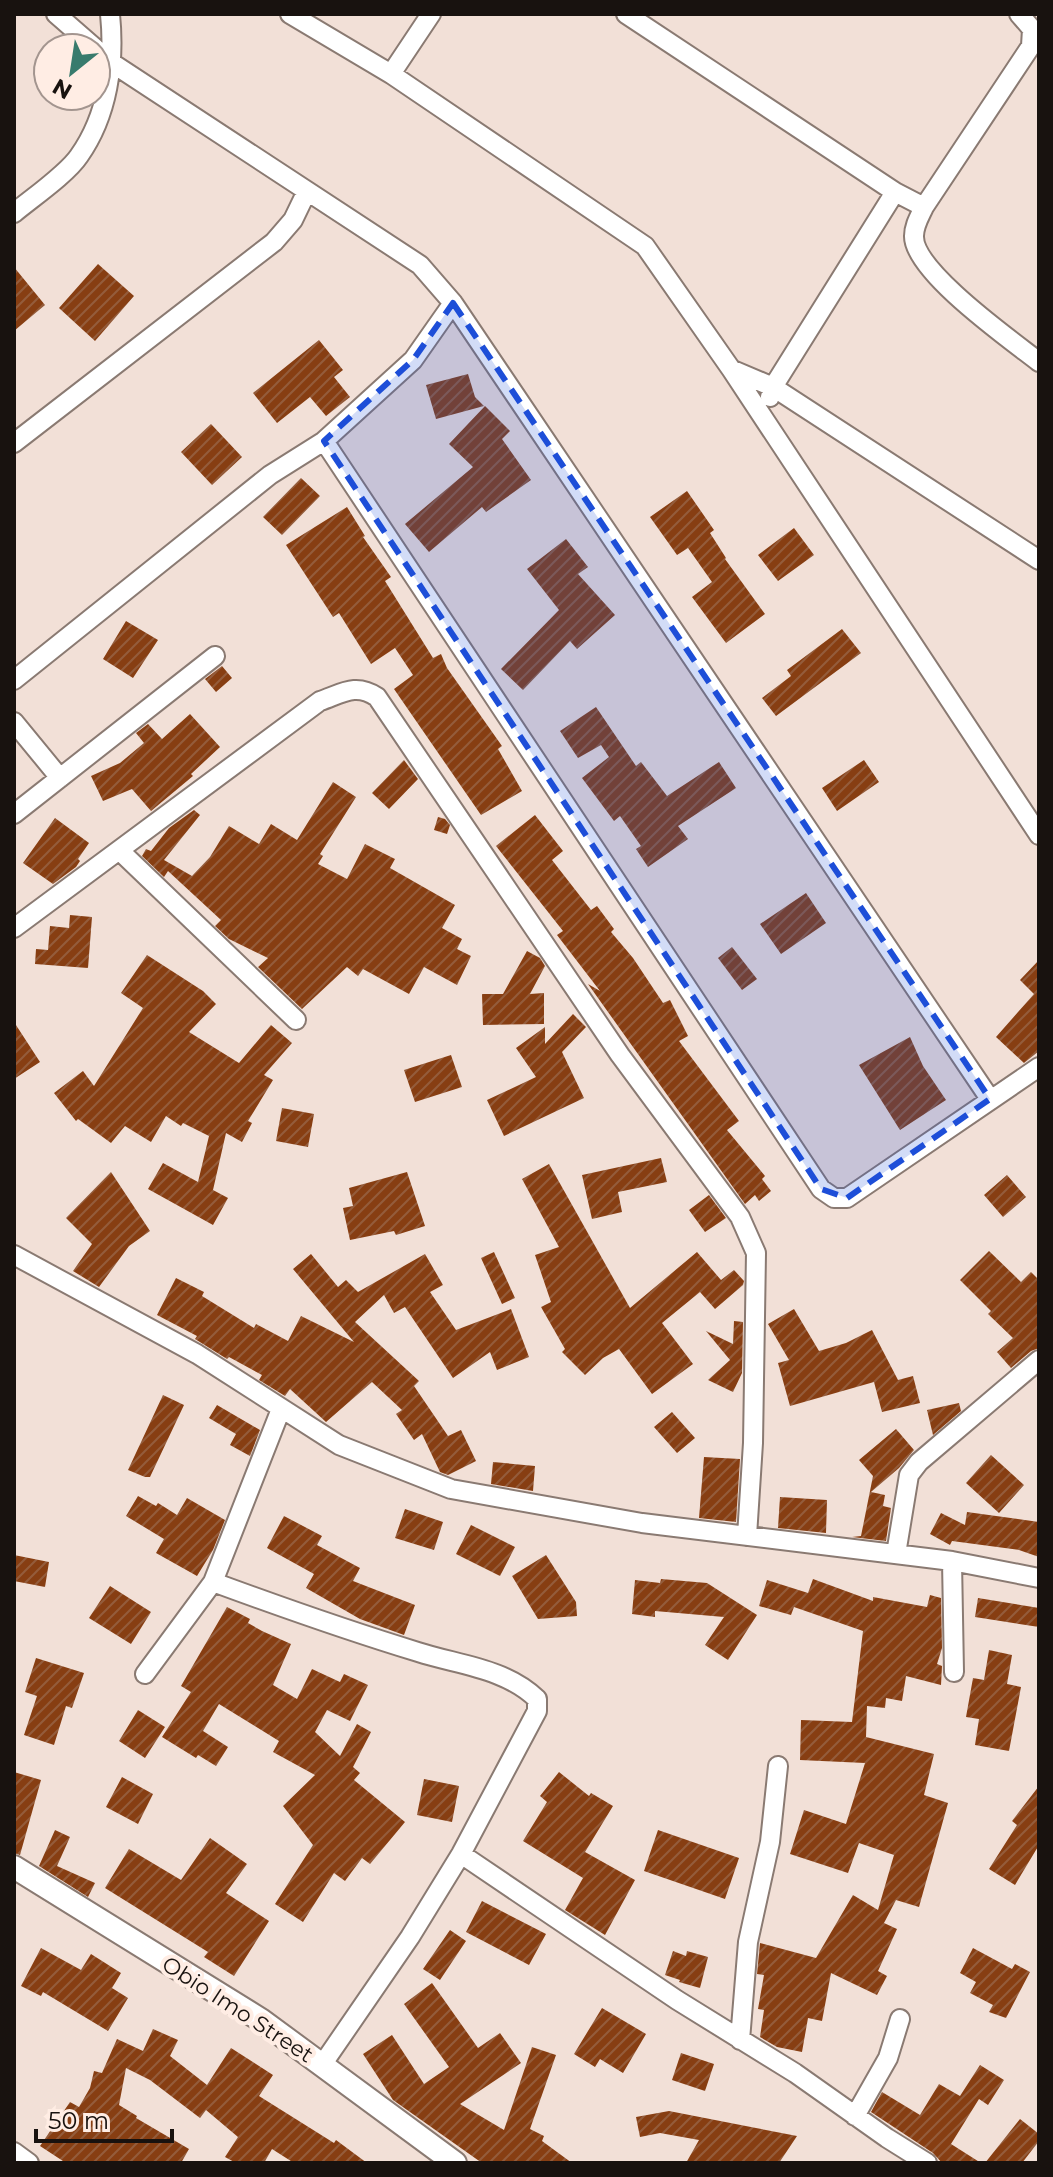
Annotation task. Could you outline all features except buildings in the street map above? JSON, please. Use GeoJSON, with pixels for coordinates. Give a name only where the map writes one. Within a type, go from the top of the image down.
{"type":"FeatureCollection","features":[{"type":"Feature","properties":{"kind":"street"},"geometry":{"type":"LineString","coordinates":[[56,14],[76,32]]}},
{"type":"Feature","properties":{"kind":"street"},"geometry":{"type":"LineString","coordinates":[[290,14],[391,74],[645,246],[731,369],[1039,835]]}},
{"type":"Feature","properties":{"kind":"street"},"geometry":{"type":"LineString","coordinates":[[391,74],[431,14]]}},
{"type":"Feature","properties":{"kind":"street"},"geometry":{"type":"LineString","coordinates":[[626,14],[895,192],[924,207]]}},
{"type":"Feature","properties":{"kind":"street"},"geometry":{"type":"LineString","coordinates":[[1019,14],[1032,29],[1031,46],[924,207],[913,238],[925,265],[942,284],[1036,354]]}},
{"type":"Feature","properties":{"kind":"street"},"geometry":{"type":"LineString","coordinates":[[112,63],[420,265],[453,303],[990,1099]]}},
{"type":"Feature","properties":{"kind":"street"},"geometry":{"type":"LineString","coordinates":[[14,213],[78,158],[102,112]]}},
{"type":"Feature","properties":{"kind":"street"},"geometry":{"type":"LineString","coordinates":[[14,443],[274,242],[293,220],[307,191]]}},
{"type":"Feature","properties":{"kind":"street"},"geometry":{"type":"LineString","coordinates":[[764,419],[773,387],[895,192]]}},
{"type":"Feature","properties":{"kind":"street"},"geometry":{"type":"LineString","coordinates":[[14,680],[270,475],[324,441],[413,360],[453,303]]}},
{"type":"Feature","properties":{"kind":"street"},"geometry":{"type":"LineString","coordinates":[[731,369],[773,387],[1039,560]]}},
{"type":"Feature","properties":{"kind":"street"},"geometry":{"type":"LineString","coordinates":[[324,441],[821,1189],[834,1198],[847,1198],[1039,1067]]}},
{"type":"Feature","properties":{"kind":"street"},"geometry":{"type":"LineString","coordinates":[[14,814],[215,656]]}},
{"type":"Feature","properties":{"kind":"street"},"geometry":{"type":"LineString","coordinates":[[14,928],[320,701],[352,689],[367,690],[377,697],[620,1055],[740,1217],[756,1253],[753,1443],[747,1536]]}},
{"type":"Feature","properties":{"kind":"street"},"geometry":{"type":"LineString","coordinates":[[14,722],[60,778]]}},
{"type":"Feature","properties":{"kind":"street"},"geometry":{"type":"LineString","coordinates":[[120,851],[296,1020]]}},
{"type":"Feature","properties":{"kind":"street"},"geometry":{"type":"LineString","coordinates":[[14,1255],[197,1354],[339,1445],[451,1489],[642,1523],[952,1561],[1039,1578]]}},
{"type":"Feature","properties":{"kind":"street"},"geometry":{"type":"LineString","coordinates":[[896,1554],[909,1475],[919,1462],[1039,1360]]}},
{"type":"Feature","properties":{"kind":"street"},"geometry":{"type":"LineString","coordinates":[[145,1674],[213,1582],[281,1409]]}},
{"type":"Feature","properties":{"kind":"street"},"geometry":{"type":"LineString","coordinates":[[952,1561],[954,1672]]}},
{"type":"Feature","properties":{"kind":"street"},"geometry":{"type":"LineString","coordinates":[[213,1582],[406,1649],[499,1674],[537,1699],[537,1711],[461,1854],[410,1937],[322,2065]]}},
{"type":"Feature","properties":{"kind":"street"},"geometry":{"type":"LineString","coordinates":[[740,2040],[748,1942],[770,1842],[778,1766]]}},
{"type":"Feature","properties":{"kind":"street"},"geometry":{"type":"LineString","coordinates":[[461,1854],[927,2163]]}},
{"type":"Feature","properties":{"kind":"street","name":"Obio Imo Street"},"geometry":{"type":"LineString","coordinates":[[14,1867],[261,2020],[455,2163]]}},
{"type":"Feature","properties":{"kind":"street"},"geometry":{"type":"LineString","coordinates":[[855,2116],[888,2058],[900,2019]]}},
{"type":"Feature","properties":{"kind":"street"},"geometry":{"type":"LineString","coordinates":[[14,2152],[29,2163]]}},
{"type":"Feature","properties":{"kind":"highlighted area"},"geometry":{"type":"Polygon","coordinates":[[[453,303],[990,1099],[847,1198],[821,1189],[324,441],[413,360],[453,303]]]}}]}
